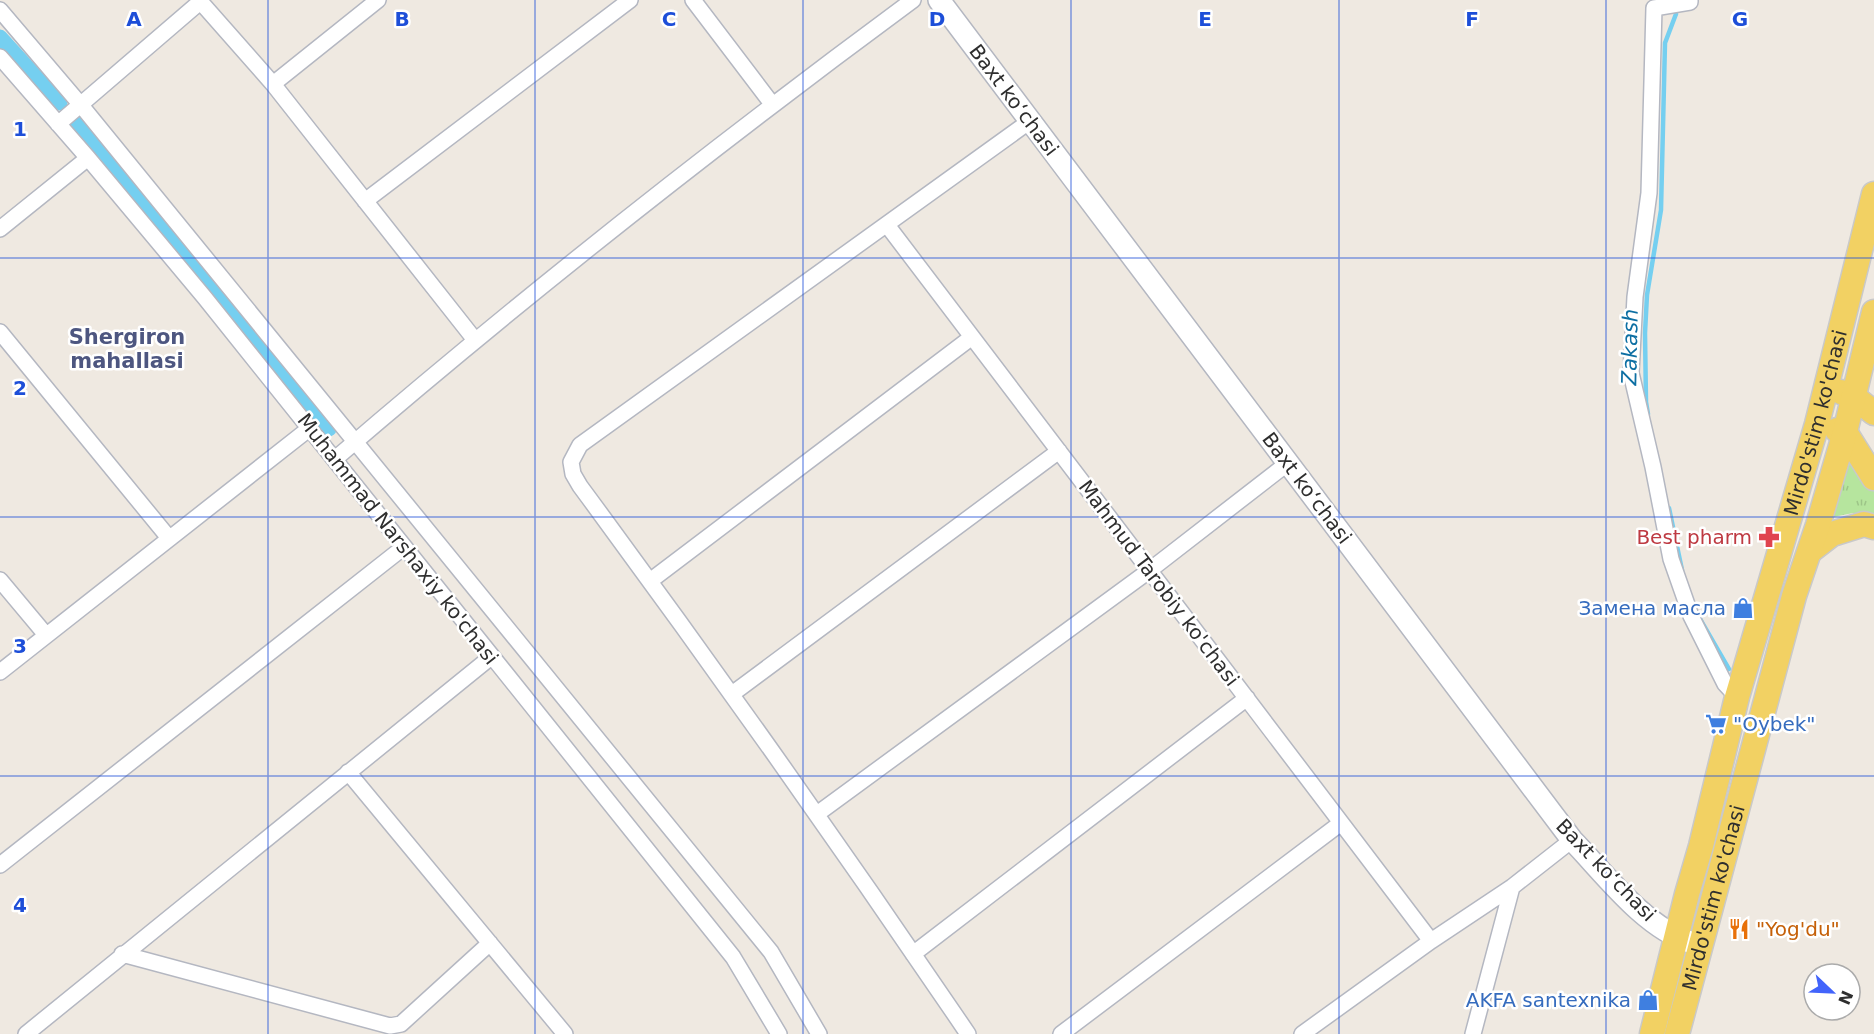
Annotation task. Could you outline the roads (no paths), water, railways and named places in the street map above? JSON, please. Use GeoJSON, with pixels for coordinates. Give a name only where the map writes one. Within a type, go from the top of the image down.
{"type":"FeatureCollection","features":[{"type":"Feature","properties":{"kind":"main road","name":"Baxt koʻchasi"},"geometry":{"type":"LineString","coordinates":[[939,0],[1572,840],[1653,922],[1676,937],[1702,946]]}},
{"type":"Feature","properties":{"kind":"main road","name":"Mirdo'stim ko'chasi"},"geometry":{"type":"LineString","coordinates":[[1652,1034],[1737,697],[1817,424],[1874,194]]}},
{"type":"Feature","properties":{"kind":"main road","name":"Mirdo'stim ko'chasi"},"geometry":{"type":"LineString","coordinates":[[1677,1034],[1794,596],[1810,551],[1845,432],[1874,312]]}},
{"type":"Feature","properties":{"kind":"main road"},"geometry":{"type":"LineString","coordinates":[[1826,387],[1853,396],[1874,413]]}},
{"type":"Feature","properties":{"kind":"main road"},"geometry":{"type":"LineString","coordinates":[[1817,424],[1845,432],[1874,478]]}},
{"type":"Feature","properties":{"kind":"main road"},"geometry":{"type":"LineString","coordinates":[[1810,551],[1832,534],[1864,524],[1874,527]]}},
{"type":"Feature","properties":{"kind":"street"},"geometry":{"type":"LineString","coordinates":[[273,84],[378,0]]}},
{"type":"Feature","properties":{"kind":"street"},"geometry":{"type":"LineString","coordinates":[[365,201],[630,0]]}},
{"type":"Feature","properties":{"kind":"street"},"geometry":{"type":"LineString","coordinates":[[693,0],[772,104]]}},
{"type":"Feature","properties":{"kind":"street"},"geometry":{"type":"LineString","coordinates":[[335,459],[475,340],[772,104],[913,0]]}},
{"type":"Feature","properties":{"kind":"street"},"geometry":{"type":"LineString","coordinates":[[1690,0],[1690,2],[1654,8],[1649,193],[1635,297],[1631,373],[1671,559],[1691,616],[1725,684],[1737,697]]}},
{"type":"Feature","properties":{"kind":"street"},"geometry":{"type":"LineString","coordinates":[[58,124],[200,1],[273,84],[475,340]]}},
{"type":"Feature","properties":{"kind":"street"},"geometry":{"type":"LineString","coordinates":[[0,10],[356,441],[771,952],[819,1034]]}},
{"type":"Feature","properties":{"kind":"street","name":"Muhammad Narshaxiy ko'chasi"},"geometry":{"type":"LineString","coordinates":[[0,57],[88,158],[310,428],[491,657],[734,957],[779,1034]]}},
{"type":"Feature","properties":{"kind":"street"},"geometry":{"type":"LineString","coordinates":[[968,1034],[817,814],[573,474],[571,462],[580,445],[1030,121]]}},
{"type":"Feature","properties":{"kind":"street"},"geometry":{"type":"LineString","coordinates":[[0,229],[88,158]]}},
{"type":"Feature","properties":{"kind":"street","name":"Mahmud Tarobiy ko'chasi"},"geometry":{"type":"LineString","coordinates":[[887,225],[1431,941]]}},
{"type":"Feature","properties":{"kind":"street"},"geometry":{"type":"LineString","coordinates":[[0,332],[169,538]]}},
{"type":"Feature","properties":{"kind":"street"},"geometry":{"type":"LineString","coordinates":[[650,581],[972,337]]}},
{"type":"Feature","properties":{"kind":"street"},"geometry":{"type":"LineString","coordinates":[[0,672],[310,428]]}},
{"type":"Feature","properties":{"kind":"street"},"geometry":{"type":"LineString","coordinates":[[732,694],[1059,451]]}},
{"type":"Feature","properties":{"kind":"street"},"geometry":{"type":"LineString","coordinates":[[817,814],[1150,570],[1288,463]]}},
{"type":"Feature","properties":{"kind":"street"},"geometry":{"type":"LineString","coordinates":[[0,865],[404,547]]}},
{"type":"Feature","properties":{"kind":"street"},"geometry":{"type":"LineString","coordinates":[[0,580],[46,635]]}},
{"type":"Feature","properties":{"kind":"street"},"geometry":{"type":"LineString","coordinates":[[26,1034],[491,657]]}},
{"type":"Feature","properties":{"kind":"street"},"geometry":{"type":"LineString","coordinates":[[913,954],[1246,698]]}},
{"type":"Feature","properties":{"kind":"street"},"geometry":{"type":"LineString","coordinates":[[348,772],[565,1034]]}},
{"type":"Feature","properties":{"kind":"street"},"geometry":{"type":"LineString","coordinates":[[1061,1034],[1341,823]]}},
{"type":"Feature","properties":{"kind":"street"},"geometry":{"type":"LineString","coordinates":[[1309,1031],[1431,941],[1512,887],[1572,840]]}},
{"type":"Feature","properties":{"kind":"street"},"geometry":{"type":"LineString","coordinates":[[1473,1034],[1512,887]]}},
{"type":"Feature","properties":{"kind":"street"},"geometry":{"type":"LineString","coordinates":[[122,954],[390,1026],[401,1024],[490,943]]}},
{"type":"Feature","properties":{"kind":"waterway","name":"Zakash"},"geometry":{"type":"LineString","coordinates":[[1648,414],[1645,333],[1647,295],[1661,210],[1665,43],[1676,14]]}},
{"type":"Feature","properties":{"kind":"waterway"},"geometry":{"type":"LineString","coordinates":[[0,37],[60,103]]}},
{"type":"Feature","properties":{"kind":"waterway"},"geometry":{"type":"LineString","coordinates":[[78,123],[329,429]]}},
{"type":"Feature","properties":{"kind":"waterway","name":"Zakash"},"geometry":{"type":"LineString","coordinates":[[1669,508],[1682,570]]}},
{"type":"Feature","properties":{"kind":"waterway","name":"Zakash"},"geometry":{"type":"LineString","coordinates":[[1699,617],[1729,669]]}},
{"type":"Feature","properties":{"kind":"place","name":"Best pharm"},"geometry":{"type":"Point","coordinates":[1769,537]}},
{"type":"Feature","properties":{"kind":"place","name":"Замена масла"},"geometry":{"type":"Point","coordinates":[1743,608]}},
{"type":"Feature","properties":{"kind":"place","name":"\"Oybek\""},"geometry":{"type":"Point","coordinates":[1716,724]}},
{"type":"Feature","properties":{"kind":"place","name":"\"Yog'du\""},"geometry":{"type":"Point","coordinates":[1739,929]}},
{"type":"Feature","properties":{"kind":"place","name":"AKFA santexnika"},"geometry":{"type":"Point","coordinates":[1648,1000]}},
{"type":"Feature","properties":{"kind":"district","name":"Shergiron mahallasi"},"geometry":{"type":"Point","coordinates":[127,349]}}]}
